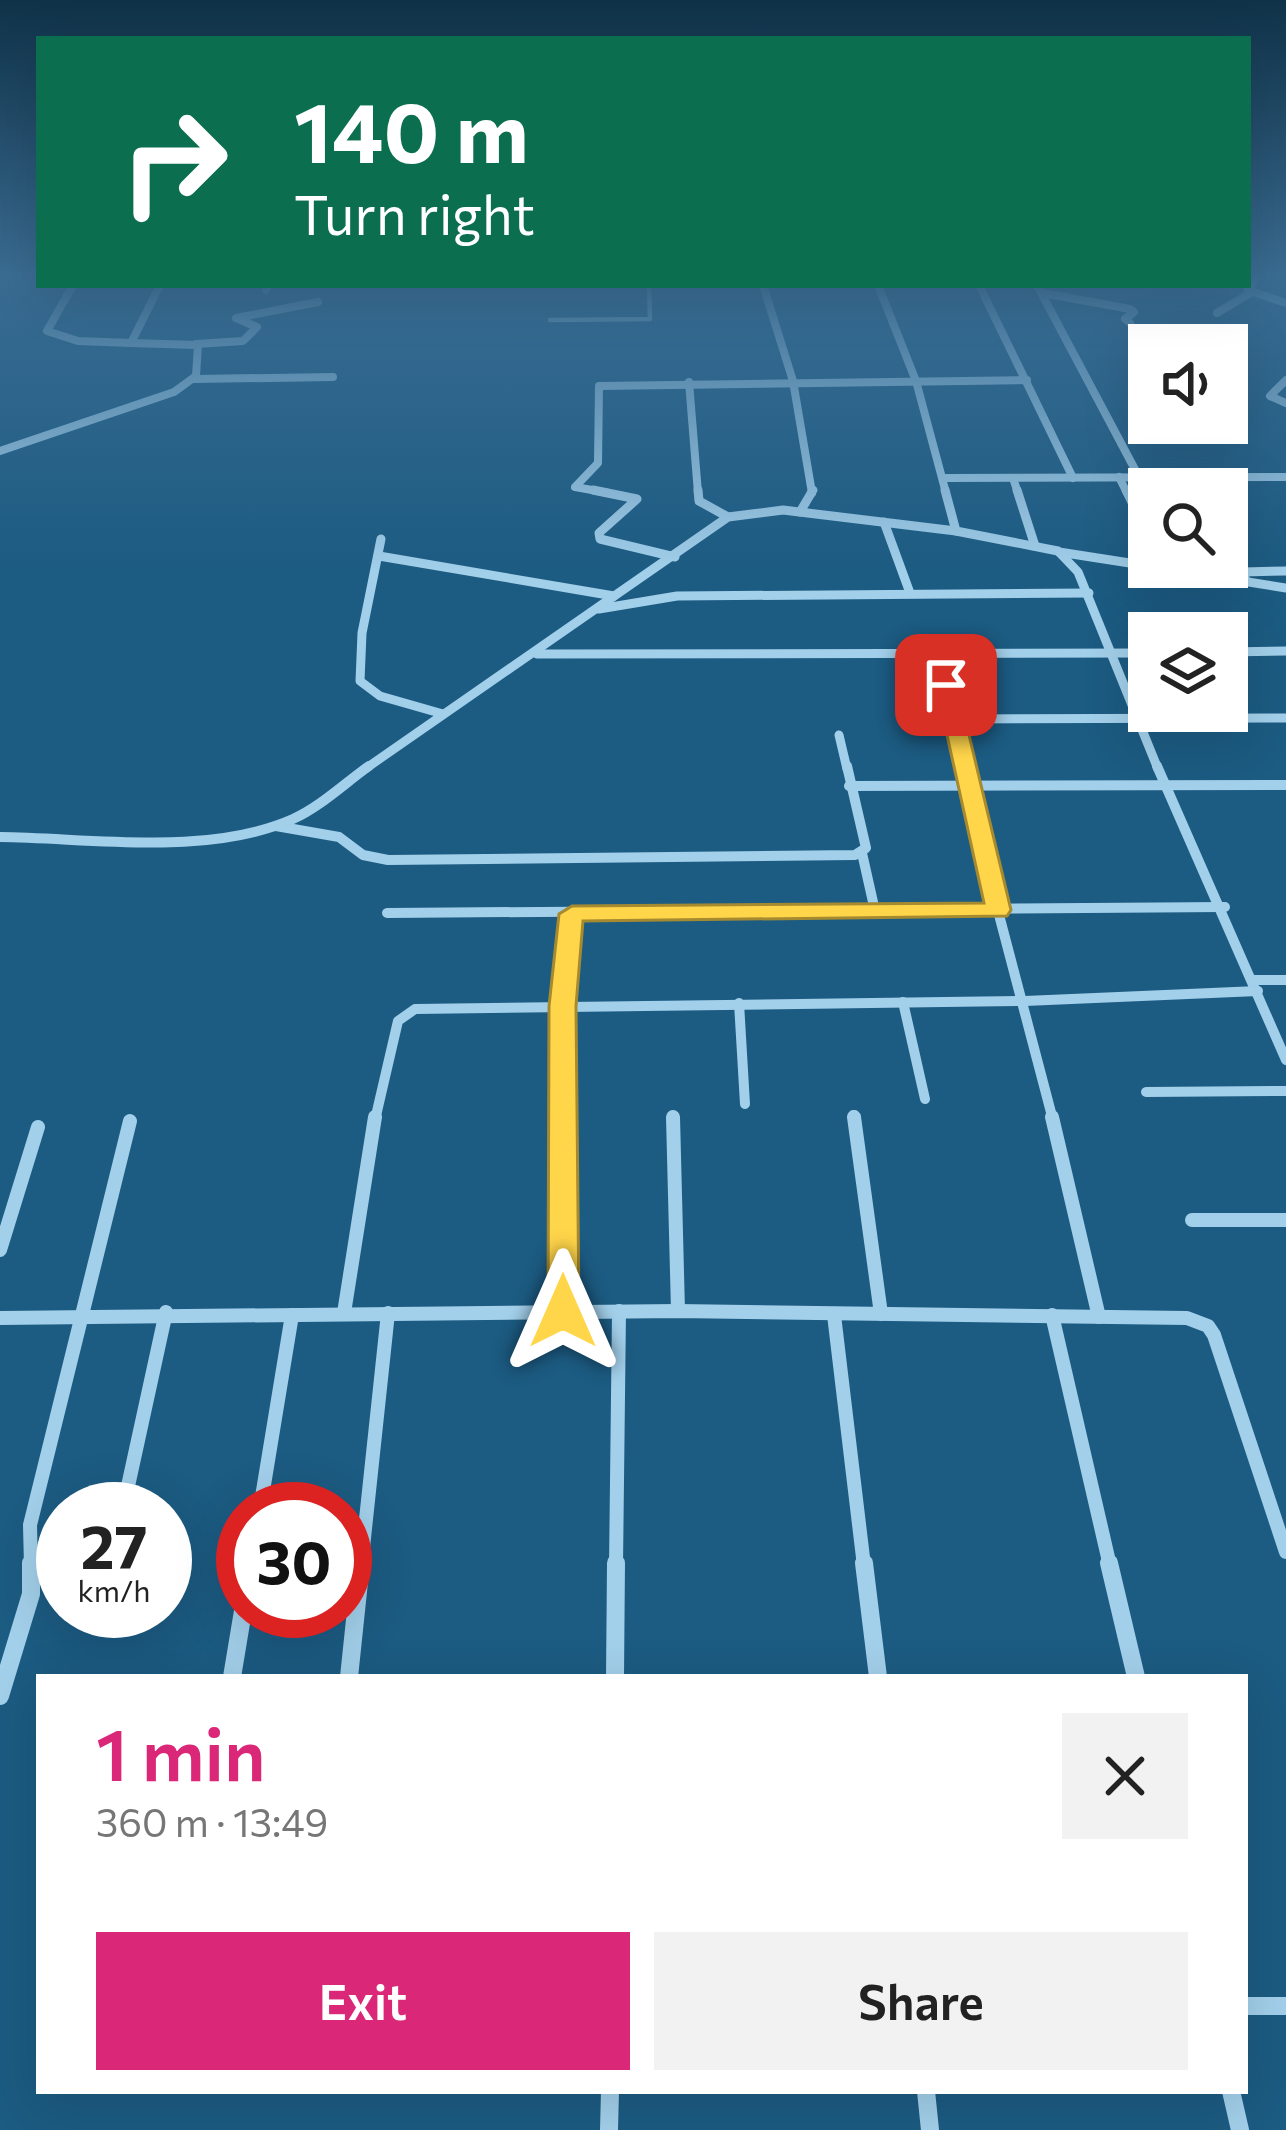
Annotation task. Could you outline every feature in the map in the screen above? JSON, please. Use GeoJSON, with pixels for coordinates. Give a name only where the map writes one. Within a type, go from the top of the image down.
{"type":"FeatureCollection","features":[{"type":"Feature","properties":{"kind":"street"},"geometry":{"type":"LineString","coordinates":[[194,379],[195,374]]}},
{"type":"Feature","properties":{"kind":"street"},"geometry":{"type":"LineString","coordinates":[[791,374],[813,492],[800,512]]}},
{"type":"Feature","properties":{"kind":"street"},"geometry":{"type":"LineString","coordinates":[[914,374],[946,478],[956,531]]}},
{"type":"Feature","properties":{"kind":"street"},"geometry":{"type":"LineString","coordinates":[[1024,374],[1073,478]]}},
{"type":"Feature","properties":{"kind":"street"},"geometry":{"type":"LineString","coordinates":[[1085,374],[1134,468]]}},
{"type":"Feature","properties":{"kind":"street"},"geometry":{"type":"LineString","coordinates":[[0,451],[174,392],[194,379],[333,377]]}},
{"type":"Feature","properties":{"kind":"street"},"geometry":{"type":"LineString","coordinates":[[676,557],[600,539],[599,533],[637,499],[575,486],[598,463],[597,387],[1027,380]]}},
{"type":"Feature","properties":{"kind":"street"},"geometry":{"type":"LineString","coordinates":[[1286,380],[1270,396],[1286,403]]}},
{"type":"Feature","properties":{"kind":"street"},"geometry":{"type":"LineString","coordinates":[[689,382],[699,501],[728,517],[800,512],[956,531],[1128,563]]}},
{"type":"Feature","properties":{"kind":"street"},"geometry":{"type":"LineString","coordinates":[[1119,477],[1128,495]]}},
{"type":"Feature","properties":{"kind":"street"},"geometry":{"type":"LineString","coordinates":[[946,478],[1128,477]]}},
{"type":"Feature","properties":{"kind":"street"},"geometry":{"type":"LineString","coordinates":[[1248,477],[1286,477]]}},
{"type":"Feature","properties":{"kind":"street"},"geometry":{"type":"LineString","coordinates":[[1013,478],[1035,546]]}},
{"type":"Feature","properties":{"kind":"street"},"geometry":{"type":"LineString","coordinates":[[0,837],[210,836],[275,826],[295,818],[728,517]]}},
{"type":"Feature","properties":{"kind":"street"},"geometry":{"type":"LineString","coordinates":[[884,522],[910,593]]}},
{"type":"Feature","properties":{"kind":"street"},"geometry":{"type":"LineString","coordinates":[[382,539],[362,633],[360,681],[380,696],[443,714]]}},
{"type":"Feature","properties":{"kind":"street"},"geometry":{"type":"LineString","coordinates":[[1058,551],[1089,593],[1107,653],[1128,698]]}},
{"type":"Feature","properties":{"kind":"street"},"geometry":{"type":"LineString","coordinates":[[379,556],[614,596]]}},
{"type":"Feature","properties":{"kind":"street"},"geometry":{"type":"LineString","coordinates":[[1248,577],[1286,571]]}},
{"type":"Feature","properties":{"kind":"street"},"geometry":{"type":"LineString","coordinates":[[1248,578],[1286,588]]}},
{"type":"Feature","properties":{"kind":"street"},"geometry":{"type":"LineString","coordinates":[[595,609],[677,596],[1089,593]]}},
{"type":"Feature","properties":{"kind":"street"},"geometry":{"type":"LineString","coordinates":[[1248,652],[1286,651]]}},
{"type":"Feature","properties":{"kind":"street"},"geometry":{"type":"LineString","coordinates":[[937,652],[973,783],[998,910],[1025,1000],[1099,1317]]}},
{"type":"Feature","properties":{"kind":"street"},"geometry":{"type":"LineString","coordinates":[[536,654],[1128,653]]}},
{"type":"Feature","properties":{"kind":"street"},"geometry":{"type":"LineString","coordinates":[[1248,718],[1286,718]]}},
{"type":"Feature","properties":{"kind":"street"},"geometry":{"type":"LineString","coordinates":[[956,719],[1128,719]]}},
{"type":"Feature","properties":{"kind":"street"},"geometry":{"type":"LineString","coordinates":[[1144,732],[1225,907],[1286,1060]]}},
{"type":"Feature","properties":{"kind":"street"},"geometry":{"type":"LineString","coordinates":[[839,735],[866,848],[862,853]]}},
{"type":"Feature","properties":{"kind":"street"},"geometry":{"type":"LineString","coordinates":[[850,786],[1286,785]]}},
{"type":"Feature","properties":{"kind":"street"},"geometry":{"type":"LineString","coordinates":[[275,826],[339,838],[354,851],[388,860],[862,853]]}},
{"type":"Feature","properties":{"kind":"street"},"geometry":{"type":"LineString","coordinates":[[862,853],[875,911]]}},
{"type":"Feature","properties":{"kind":"street"},"geometry":{"type":"LineString","coordinates":[[387,913],[1225,907]]}},
{"type":"Feature","properties":{"kind":"street"},"geometry":{"type":"LineString","coordinates":[[563,1311],[562,1006],[572,914]]}},
{"type":"Feature","properties":{"kind":"street"},"geometry":{"type":"LineString","coordinates":[[344,1313],[375,1119],[398,1021],[404,1014],[433,1008],[1025,1000],[1256,986],[1286,980]]}},
{"type":"Feature","properties":{"kind":"street"},"geometry":{"type":"LineString","coordinates":[[903,1002],[925,1099]]}},
{"type":"Feature","properties":{"kind":"street"},"geometry":{"type":"LineString","coordinates":[[739,1003],[745,1104]]}},
{"type":"Feature","properties":{"kind":"street"},"geometry":{"type":"LineString","coordinates":[[1147,1092],[1286,1091]]}},
{"type":"Feature","properties":{"kind":"street"},"geometry":{"type":"LineString","coordinates":[[854,1115],[881,1314]]}},
{"type":"Feature","properties":{"kind":"street"},"geometry":{"type":"LineString","coordinates":[[673,1117],[677,1311]]}},
{"type":"Feature","properties":{"kind":"street"},"geometry":{"type":"LineString","coordinates":[[0,1696],[31,1594],[30,1525],[130,1121]]}},
{"type":"Feature","properties":{"kind":"street"},"geometry":{"type":"LineString","coordinates":[[0,1250],[38,1127]]}},
{"type":"Feature","properties":{"kind":"street"},"geometry":{"type":"LineString","coordinates":[[1192,1220],[1286,1220]]}},
{"type":"Feature","properties":{"kind":"street"},"geometry":{"type":"LineString","coordinates":[[615,1674],[619,1311]]}},
{"type":"Feature","properties":{"kind":"street"},"geometry":{"type":"LineString","coordinates":[[0,1318],[166,1312],[677,1311],[1187,1318],[1208,1326],[1286,1552]]}},
{"type":"Feature","properties":{"kind":"street"},"geometry":{"type":"LineString","coordinates":[[129,1482],[166,1312]]}},
{"type":"Feature","properties":{"kind":"street"},"geometry":{"type":"LineString","coordinates":[[349,1674],[388,1313]]}},
{"type":"Feature","properties":{"kind":"street"},"geometry":{"type":"LineString","coordinates":[[264,1482],[292,1315]]}},
{"type":"Feature","properties":{"kind":"street"},"geometry":{"type":"LineString","coordinates":[[834,1315],[878,1674]]}},
{"type":"Feature","properties":{"kind":"street"},"geometry":{"type":"LineString","coordinates":[[1052,1316],[1135,1674]]}},
{"type":"Feature","properties":{"kind":"street"},"geometry":{"type":"LineString","coordinates":[[232,1674],[238,1638]]}},
{"type":"Feature","properties":{"kind":"street"},"geometry":{"type":"LineString","coordinates":[[1248,2006],[1286,2006]]}},
{"type":"Feature","properties":{"kind":"street"},"geometry":{"type":"LineString","coordinates":[[609,2130],[610,2094]]}},
{"type":"Feature","properties":{"kind":"street"},"geometry":{"type":"LineString","coordinates":[[926,2094],[930,2130]]}},
{"type":"Feature","properties":{"kind":"street"},"geometry":{"type":"LineString","coordinates":[[1232,2094],[1240,2130]]}},
{"type":"Feature","properties":{"kind":"route"},"geometry":{"type":"LineString","coordinates":[[563,1311],[562,1006],[572,914],[998,910],[973,783],[946,685]]}}]}
